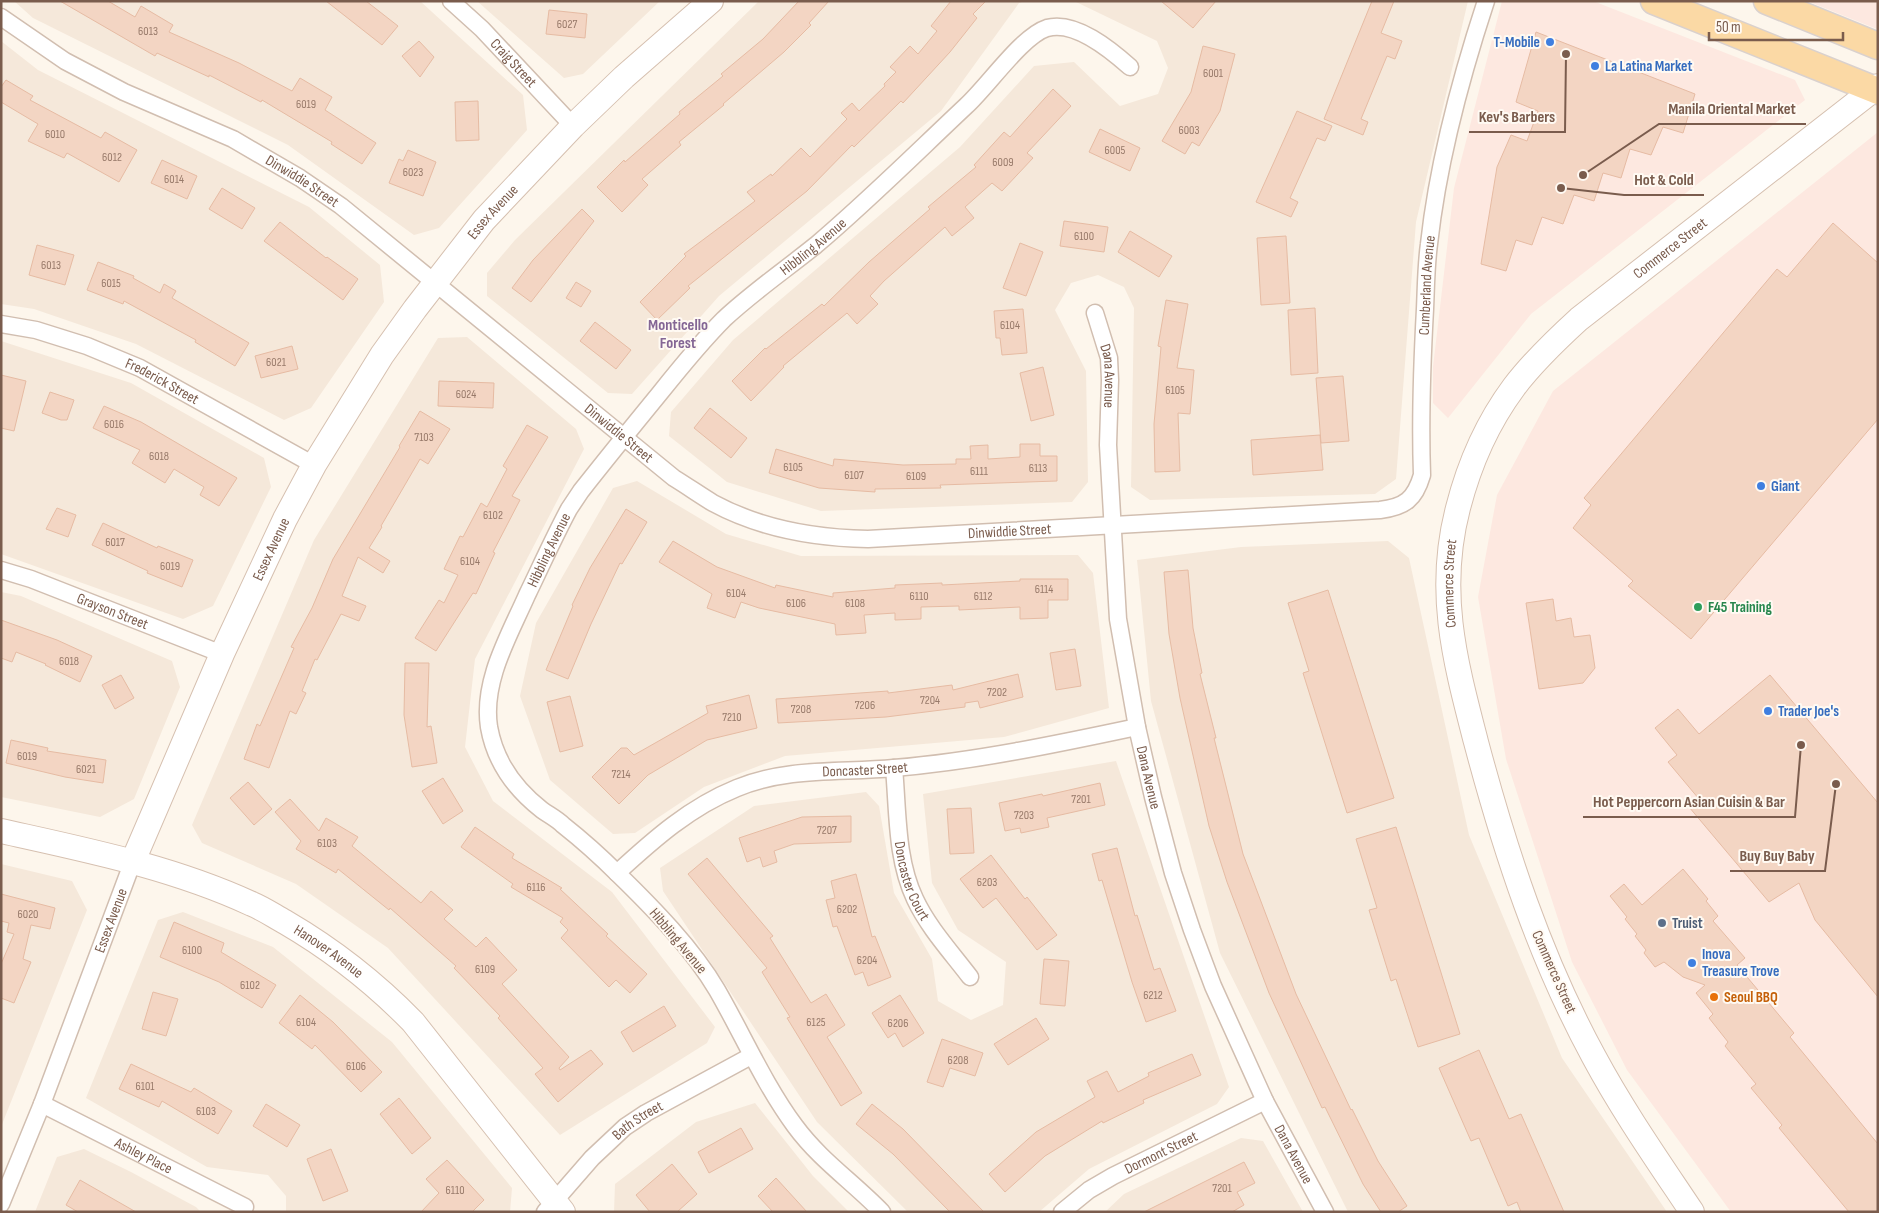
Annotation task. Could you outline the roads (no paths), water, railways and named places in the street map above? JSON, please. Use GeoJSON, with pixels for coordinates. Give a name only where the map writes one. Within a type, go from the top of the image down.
{"type":"FeatureCollection","features":[{"type":"Feature","properties":{"kind":"main road"},"geometry":{"type":"LineString","coordinates":[[1654,1],[1876,89]]}},
{"type":"Feature","properties":{"kind":"main road"},"geometry":{"type":"LineString","coordinates":[[1767,1],[1878,46]]}},
{"type":"Feature","properties":{"kind":"street","name":"Craig Street"},"geometry":{"type":"LineString","coordinates":[[451,1],[482,29],[573,126]]}},
{"type":"Feature","properties":{"kind":"street","name":"Essex Avenue"},"geometry":{"type":"LineString","coordinates":[[1,1204],[42,1104],[134,861],[222,654],[285,519],[314,465],[382,355],[484,220],[573,126],[624,77],[711,1]]}},
{"type":"Feature","properties":{"kind":"street","name":"Cumberland Avenue"},"geometry":{"type":"LineString","coordinates":[[1338,513],[1389,509],[1399,506],[1411,498],[1418,488],[1422,475],[1422,377],[1429,244],[1446,140],[1460,84],[1486,1]]}},
{"type":"Feature","properties":{"kind":"street","name":"Dinwiddie Street"},"geometry":{"type":"LineString","coordinates":[[1,18],[65,61],[124,92],[232,139],[300,178],[341,206],[674,478],[714,503],[765,524],[810,535],[838,539],[868,539],[1338,513]]}},
{"type":"Feature","properties":{"kind":"street","name":"Hibbling Avenue"},"geometry":{"type":"LineString","coordinates":[[882,1212],[813,1149],[794,1125],[752,1056],[709,978],[670,928],[618,873],[562,824],[534,803],[512,781],[502,765],[489,727],[490,689],[501,652],[556,533],[581,491],[691,354],[723,320],[746,299],[816,245],[971,102],[1029,37],[1048,27],[1068,28],[1086,35],[1112,51],[1130,66]]}},
{"type":"Feature","properties":{"kind":"street","name":"Commerce Street"},"geometry":{"type":"LineString","coordinates":[[1692,1212],[1646,1145],[1594,1058],[1559,988],[1513,870],[1490,794],[1458,673],[1447,596],[1451,548],[1458,509],[1475,457],[1490,426],[1513,388],[1545,350],[1579,319],[1876,89]]}},
{"type":"Feature","properties":{"kind":"street","name":"Dana Avenue"},"geometry":{"type":"LineString","coordinates":[[1094,313],[1109,358],[1108,445],[1118,619],[1137,727],[1173,874],[1213,986],[1265,1101],[1326,1212]]}},
{"type":"Feature","properties":{"kind":"street","name":"Frederick Street"},"geometry":{"type":"LineString","coordinates":[[1,324],[36,330],[87,346],[140,368],[314,465]]}},
{"type":"Feature","properties":{"kind":"street","name":"Grayson Street"},"geometry":{"type":"LineString","coordinates":[[1,570],[31,579],[222,654]]}},
{"type":"Feature","properties":{"kind":"street","name":"Doncaster Street"},"geometry":{"type":"LineString","coordinates":[[618,873],[676,822],[704,804],[738,788],[768,778],[798,772],[894,768],[1015,752],[1137,727]]}},
{"type":"Feature","properties":{"kind":"street","name":"Doncaster Court"},"geometry":{"type":"LineString","coordinates":[[894,768],[901,850],[908,883],[923,914],[970,977]]}},
{"type":"Feature","properties":{"kind":"street","name":"Hanover Avenue"},"geometry":{"type":"LineString","coordinates":[[1,831],[134,861],[217,888],[254,904],[310,936],[358,971],[394,1002],[413,1022],[554,1208]]}},
{"type":"Feature","properties":{"kind":"street","name":"Bath Street"},"geometry":{"type":"LineString","coordinates":[[554,1208],[592,1158],[625,1127],[646,1113],[752,1056]]}},
{"type":"Feature","properties":{"kind":"street","name":"Dormont Street"},"geometry":{"type":"LineString","coordinates":[[1062,1212],[1089,1190],[1113,1176],[1265,1101]]}},
{"type":"Feature","properties":{"kind":"street","name":"Ashley Place"},"geometry":{"type":"LineString","coordinates":[[42,1104],[245,1207]]}},
{"type":"Feature","properties":{"kind":"place","name":"T-Mobile"},"geometry":{"type":"Point","coordinates":[1550,42]}},
{"type":"Feature","properties":{"kind":"place","name":"Kev's Barbers"},"geometry":{"type":"Point","coordinates":[1566,54]}},
{"type":"Feature","properties":{"kind":"place","name":"La Latina Market"},"geometry":{"type":"Point","coordinates":[1595,66]}},
{"type":"Feature","properties":{"kind":"place","name":"Manila Oriental Market"},"geometry":{"type":"Point","coordinates":[1583,175]}},
{"type":"Feature","properties":{"kind":"place","name":"Hot & Cold"},"geometry":{"type":"Point","coordinates":[1561,188]}},
{"type":"Feature","properties":{"kind":"place","name":"Giant"},"geometry":{"type":"Point","coordinates":[1761,486]}},
{"type":"Feature","properties":{"kind":"place","name":"F45 Training"},"geometry":{"type":"Point","coordinates":[1698,607]}},
{"type":"Feature","properties":{"kind":"place","name":"Trader Joe's"},"geometry":{"type":"Point","coordinates":[1768,711]}},
{"type":"Feature","properties":{"kind":"place","name":"Hot Peppercorn Asian Cuisin & Bar"},"geometry":{"type":"Point","coordinates":[1801,745]}},
{"type":"Feature","properties":{"kind":"place","name":"Buy Buy Baby"},"geometry":{"type":"Point","coordinates":[1836,784]}},
{"type":"Feature","properties":{"kind":"place","name":"Truist"},"geometry":{"type":"Point","coordinates":[1662,923]}},
{"type":"Feature","properties":{"kind":"place","name":"Inova Treasure Trove"},"geometry":{"type":"Point","coordinates":[1692,963]}},
{"type":"Feature","properties":{"kind":"place","name":"Seoul BBQ"},"geometry":{"type":"Point","coordinates":[1714,997]}},
{"type":"Feature","properties":{"kind":"district","name":"Monticello Forest"},"geometry":{"type":"Point","coordinates":[678,334]}}]}
